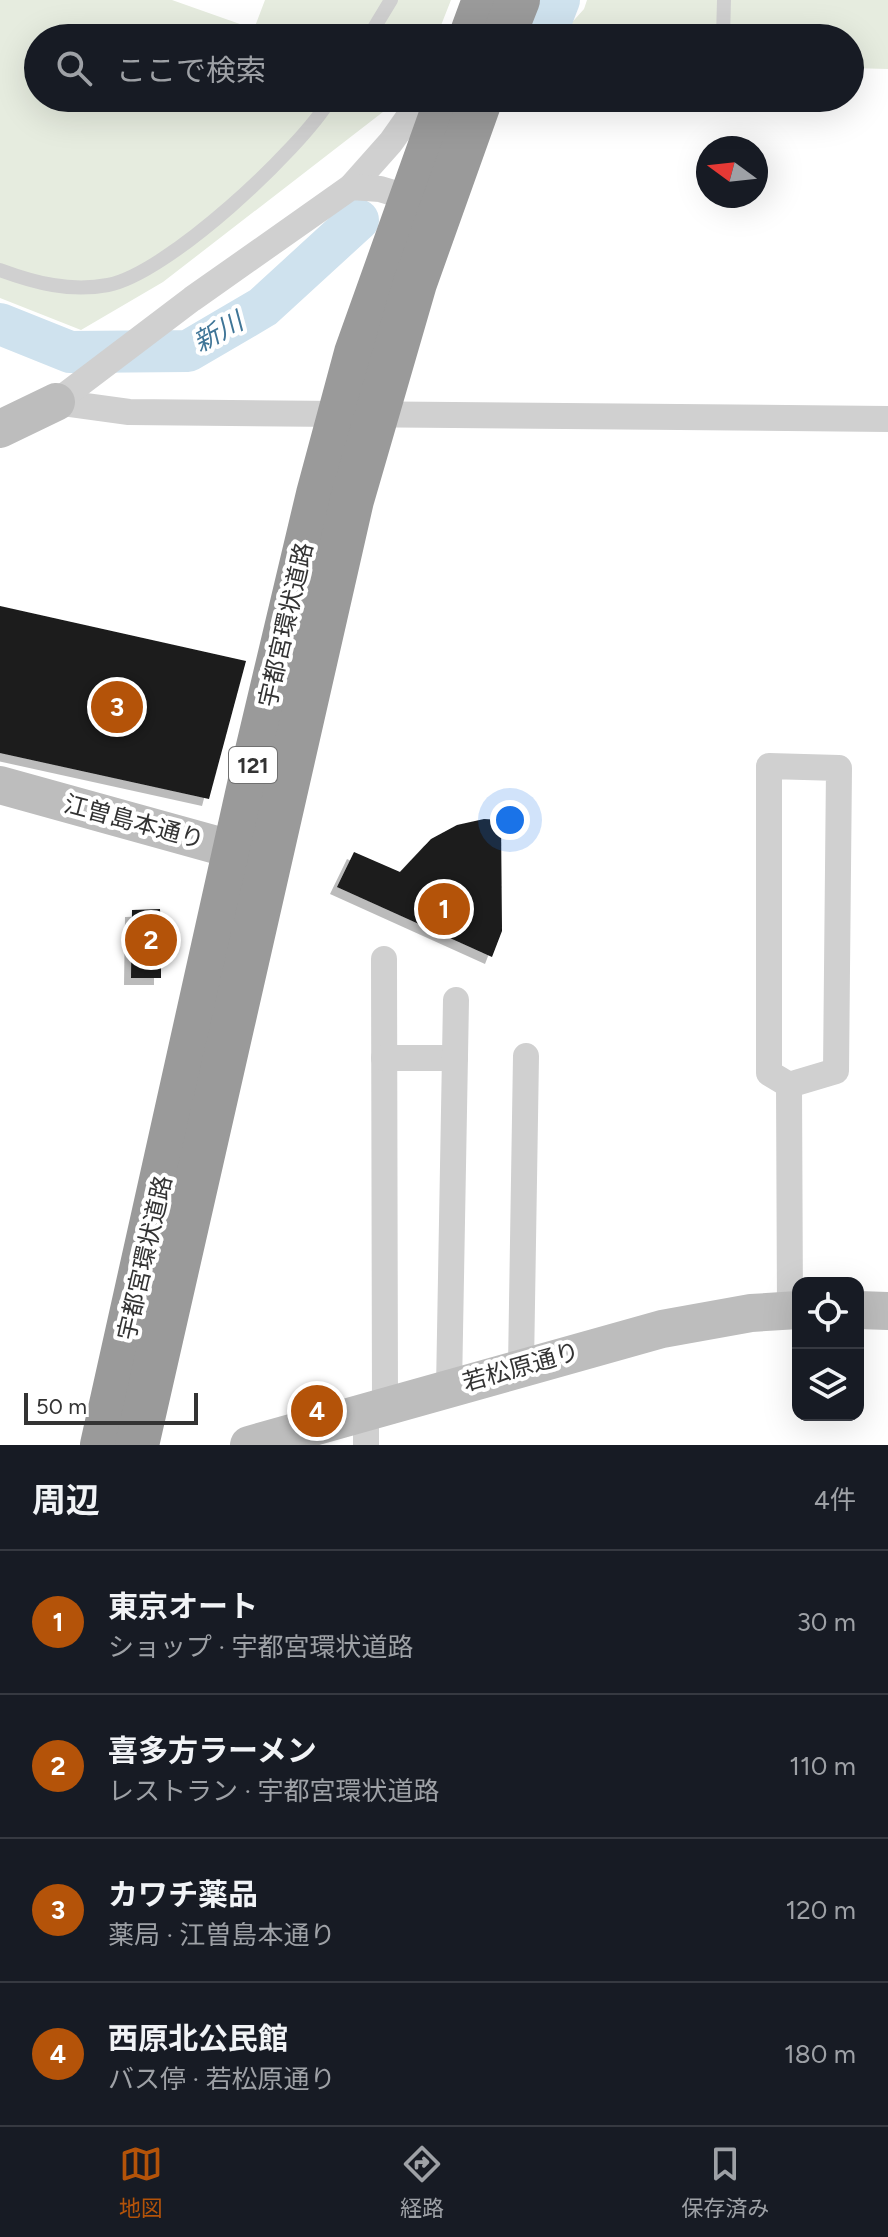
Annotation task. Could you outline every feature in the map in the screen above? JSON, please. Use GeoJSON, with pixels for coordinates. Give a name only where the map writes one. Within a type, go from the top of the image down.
{"type":"FeatureCollection","features":[{"type":"Feature","properties":{"kind":"highway"},"geometry":{"type":"LineString","coordinates":[[475,24],[484,0]]}},
{"type":"Feature","properties":{"kind":"highway"},"geometry":{"type":"LineString","coordinates":[[509,24],[518,0]]}},
{"type":"Feature","properties":{"kind":"highway","name":"宇都宮環状道路"},"geometry":{"type":"LineString","coordinates":[[102,1445],[251,854],[410,198],[442,112]]}},
{"type":"Feature","properties":{"kind":"highway","name":"宇都宮環状道路"},"geometry":{"type":"LineString","coordinates":[[357,413],[415,283],[476,112]]}},
{"type":"Feature","properties":{"kind":"highway","name":"宇都宮環状道路"},"geometry":{"type":"LineString","coordinates":[[137,1445],[251,854]]}},
{"type":"Feature","properties":{"kind":"street"},"geometry":{"type":"LineString","coordinates":[[458,24],[468,0]]}},
{"type":"Feature","properties":{"kind":"street"},"geometry":{"type":"LineString","coordinates":[[0,429],[56,402],[192,299],[351,187],[391,142],[412,112]]}},
{"type":"Feature","properties":{"kind":"street"},"geometry":{"type":"LineString","coordinates":[[351,187],[380,189],[410,198]]}},
{"type":"Feature","properties":{"kind":"street"},"geometry":{"type":"LineString","coordinates":[[56,402],[129,412],[888,419]]}},
{"type":"Feature","properties":{"kind":"street"},"geometry":{"type":"LineString","coordinates":[[769,766],[839,768],[836,1071],[789,1085],[769,1073],[769,766]]}},
{"type":"Feature","properties":{"kind":"street","name":"江曽島本通り"},"geometry":{"type":"LineString","coordinates":[[0,785],[251,854]]}},
{"type":"Feature","properties":{"kind":"street"},"geometry":{"type":"LineString","coordinates":[[372,1421],[384,1058],[384,959]]}},
{"type":"Feature","properties":{"kind":"street"},"geometry":{"type":"LineString","coordinates":[[449,1388],[456,1000]]}},
{"type":"Feature","properties":{"kind":"street"},"geometry":{"type":"LineString","coordinates":[[521,1366],[526,1056]]}},
{"type":"Feature","properties":{"kind":"street"},"geometry":{"type":"LineString","coordinates":[[384,1058],[455,1058]]}},
{"type":"Feature","properties":{"kind":"street"},"geometry":{"type":"LineString","coordinates":[[789,1085],[793,1277]]}},
{"type":"Feature","properties":{"kind":"street","name":"若松原通り"},"geometry":{"type":"LineString","coordinates":[[249,1445],[372,1421],[449,1388],[662,1329],[738,1315],[792,1310]]}},
{"type":"Feature","properties":{"kind":"street"},"geometry":{"type":"LineString","coordinates":[[864,1310],[888,1311]]}},
{"type":"Feature","properties":{"kind":"lane"},"geometry":{"type":"LineString","coordinates":[[376,24],[391,0]]}},
{"type":"Feature","properties":{"kind":"lane"},"geometry":{"type":"LineString","coordinates":[[723,24],[724,0]]}},
{"type":"Feature","properties":{"kind":"lane"},"geometry":{"type":"LineString","coordinates":[[0,270],[71,289],[111,285],[165,257],[247,193],[323,112]]}},
{"type":"Feature","properties":{"kind":"shaded area"},"geometry":{"type":"Polygon","coordinates":[[[0,0],[172,0],[240,24],[24,24],[24,112],[383,112],[163,282],[81,330],[0,298],[0,0]]]}},
{"type":"Feature","properties":{"kind":"shaded area"},"geometry":{"type":"Polygon","coordinates":[[[265,0],[451,0],[442,24],[256,24],[265,0]]]}},
{"type":"Feature","properties":{"kind":"shaded area"},"geometry":{"type":"Polygon","coordinates":[[[587,0],[888,0],[888,69],[864,68],[864,24],[571,24],[584,9],[587,0]]]}},
{"type":"Feature","properties":{"kind":"building"},"geometry":{"type":"Polygon","coordinates":[[[0,606],[246,661],[209,799],[0,753],[0,606]]]}},
{"type":"Feature","properties":{"kind":"building"},"geometry":{"type":"Polygon","coordinates":[[[484,819],[501,820],[502,931],[492,957],[337,887],[354,852],[400,872],[431,839],[457,825],[484,819]]]}},
{"type":"Feature","properties":{"kind":"building"},"geometry":{"type":"Polygon","coordinates":[[[160,909],[161,928],[170,928],[170,951],[161,952],[161,978],[131,978],[132,910],[160,909]]]}},
{"type":"Feature","properties":{"kind":"waterway","name":"新川"},"geometry":{"type":"LineString","coordinates":[[552,18],[559,0]]}},
{"type":"Feature","properties":{"kind":"waterway","name":"新川"},"geometry":{"type":"LineString","coordinates":[[0,324],[70,352],[188,351],[263,307],[358,220]]}},
{"type":"Feature","properties":{"kind":"place","name":"カワチ薬品"},"geometry":{"type":"Point","coordinates":[117,707]}},
{"type":"Feature","properties":{"kind":"place","name":"東京オート"},"geometry":{"type":"Point","coordinates":[444,909]}},
{"type":"Feature","properties":{"kind":"place","name":"喜多方ラーメン"},"geometry":{"type":"Point","coordinates":[151,940]}},
{"type":"Feature","properties":{"kind":"place","name":"西原北公民館"},"geometry":{"type":"Point","coordinates":[317,1411]}}]}
